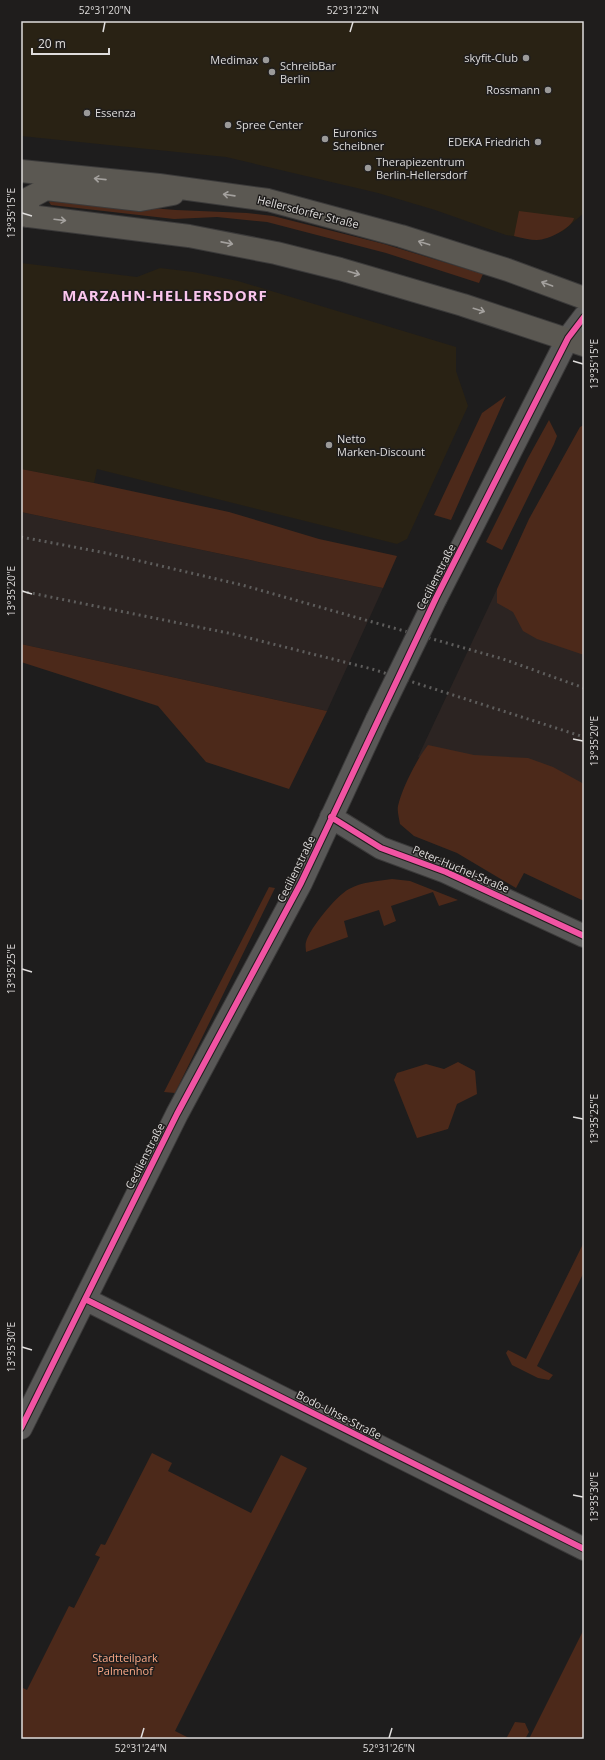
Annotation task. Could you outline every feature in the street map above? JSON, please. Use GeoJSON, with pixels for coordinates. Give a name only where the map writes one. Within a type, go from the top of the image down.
{"type":"FeatureCollection","features":[{"type":"Feature","properties":{"kind":"main road","name":"Hellersdorfer Straße"},"geometry":{"type":"LineString","coordinates":[[21,171],[196,190],[268,200],[368,226],[508,270],[584,298]]}},
{"type":"Feature","properties":{"kind":"main road"},"geometry":{"type":"LineString","coordinates":[[196,190],[140,200],[46,189],[29,198],[24,216],[189,236],[276,253],[455,303],[576,342]]}},
{"type":"Feature","properties":{"kind":"street","name":"Cecilienstraße"},"geometry":{"type":"LineString","coordinates":[[21,1428],[177,1114],[301,883],[377,719],[436,598],[576,342],[584,317]]}},
{"type":"Feature","properties":{"kind":"street","name":"Peter-Huchel-Straße"},"geometry":{"type":"LineString","coordinates":[[332,817],[381,848],[446,872],[584,936]]}},
{"type":"Feature","properties":{"kind":"street","name":"Bodo-Uhse-Straße"},"geometry":{"type":"LineString","coordinates":[[85,1299],[584,1549]]}},
{"type":"Feature","properties":{"kind":"shaded area","name":"Spree Center"},"geometry":{"type":"Polygon","coordinates":[[[21,21],[584,21],[584,213],[563,231],[538,240],[506,235],[435,210],[378,193],[226,157],[21,136],[21,21]]]}},
{"type":"Feature","properties":{"kind":"shaded area"},"geometry":{"type":"Polygon","coordinates":[[[21,263],[137,277],[160,268],[193,272],[238,281],[456,347],[456,371],[468,406],[407,539],[397,544],[97,469],[94,483],[21,469],[21,263]]]}},
{"type":"Feature","properties":{"kind":"shaded area"},"geometry":{"type":"Polygon","coordinates":[[[21,512],[383,588],[327,711],[21,644],[21,512]]]}},
{"type":"Feature","properties":{"kind":"shaded area"},"geometry":{"type":"Polygon","coordinates":[[[497,589],[505,593],[584,609],[584,829],[418,757],[497,589]]]}},
{"type":"Feature","properties":{"kind":"green space"},"geometry":{"type":"Polygon","coordinates":[[[51,200],[273,216],[384,244],[483,274],[479,283],[386,253],[267,222],[217,217],[174,219],[51,205],[49,202],[51,200]]]}},
{"type":"Feature","properties":{"kind":"green space"},"geometry":{"type":"Polygon","coordinates":[[[519,211],[574,218],[569,226],[559,233],[547,238],[532,240],[514,236],[519,211]]]}},
{"type":"Feature","properties":{"kind":"green space"},"geometry":{"type":"Polygon","coordinates":[[[506,396],[451,520],[434,515],[482,413],[506,396]]]}},
{"type":"Feature","properties":{"kind":"green space"},"geometry":{"type":"Polygon","coordinates":[[[549,420],[557,436],[502,550],[486,542],[528,458],[549,420]]]}},
{"type":"Feature","properties":{"kind":"green space"},"geometry":{"type":"Polygon","coordinates":[[[584,425],[584,655],[537,639],[523,631],[513,612],[497,603],[497,589],[529,519],[580,427],[584,425]]]}},
{"type":"Feature","properties":{"kind":"green space"},"geometry":{"type":"Polygon","coordinates":[[[21,469],[229,512],[319,539],[397,556],[383,588],[21,512],[21,469]]]}},
{"type":"Feature","properties":{"kind":"green space"},"geometry":{"type":"Polygon","coordinates":[[[21,644],[327,711],[289,789],[206,762],[158,706],[21,662],[21,644]]]}},
{"type":"Feature","properties":{"kind":"green space"},"geometry":{"type":"Polygon","coordinates":[[[428,745],[474,755],[528,758],[553,767],[584,784],[584,901],[524,873],[516,888],[457,853],[414,836],[400,824],[398,806],[400,799],[410,774],[428,745]]]}},
{"type":"Feature","properties":{"kind":"green space"},"geometry":{"type":"Polygon","coordinates":[[[392,879],[410,881],[458,900],[439,906],[433,892],[391,906],[396,921],[384,926],[379,910],[344,921],[348,937],[306,952],[306,942],[308,936],[337,898],[349,889],[359,885],[392,879]]]}},
{"type":"Feature","properties":{"kind":"green space"},"geometry":{"type":"Polygon","coordinates":[[[269,887],[275,888],[175,1093],[164,1092],[269,887]]]}},
{"type":"Feature","properties":{"kind":"green space"},"geometry":{"type":"Polygon","coordinates":[[[458,1062],[475,1071],[477,1094],[457,1104],[448,1129],[417,1138],[394,1080],[397,1073],[426,1064],[444,1069],[458,1062]]]}},
{"type":"Feature","properties":{"kind":"green space"},"geometry":{"type":"Polygon","coordinates":[[[584,1242],[584,1272],[537,1366],[553,1375],[549,1380],[538,1378],[512,1365],[506,1353],[508,1350],[526,1359],[584,1242]]]}},
{"type":"Feature","properties":{"kind":"green space","name":"Stadtteilpark Palmenhof"},"geometry":{"type":"Polygon","coordinates":[[[152,1453],[172,1463],[168,1471],[251,1513],[281,1455],[307,1468],[175,1731],[191,1739],[21,1739],[21,1692],[23,1688],[27,1690],[69,1606],[74,1608],[100,1557],[95,1555],[101,1544],[105,1545],[152,1453]]]}},
{"type":"Feature","properties":{"kind":"green space"},"geometry":{"type":"Polygon","coordinates":[[[584,1629],[584,1739],[529,1739],[584,1629]]]}},
{"type":"Feature","properties":{"kind":"green space"},"geometry":{"type":"Polygon","coordinates":[[[515,1722],[525,1723],[529,1732],[525,1739],[506,1739],[515,1722]]]}},
{"type":"Feature","properties":{"kind":"railway"},"geometry":{"type":"LineString","coordinates":[[21,537],[106,553],[242,585],[503,659],[584,688]]}},
{"type":"Feature","properties":{"kind":"railway"},"geometry":{"type":"LineString","coordinates":[[21,591],[233,634],[372,669],[584,737]]}},
{"type":"Feature","properties":{"kind":"cycle path"},"geometry":{"type":"LineString","coordinates":[[21,1428],[177,1114],[301,883],[436,598],[568,338],[584,317]]}},
{"type":"Feature","properties":{"kind":"cycle path"},"geometry":{"type":"LineString","coordinates":[[331,817],[381,848],[446,872],[584,936]]}},
{"type":"Feature","properties":{"kind":"cycle path"},"geometry":{"type":"LineString","coordinates":[[85,1299],[584,1549]]}},
{"type":"Feature","properties":{"kind":"place","name":"skyfit-Club"},"geometry":{"type":"Point","coordinates":[526,58]}},
{"type":"Feature","properties":{"kind":"place","name":"Medimax"},"geometry":{"type":"Point","coordinates":[266,60]}},
{"type":"Feature","properties":{"kind":"place","name":"SchreibBar Berlin"},"geometry":{"type":"Point","coordinates":[272,72]}},
{"type":"Feature","properties":{"kind":"place","name":"Rossmann"},"geometry":{"type":"Point","coordinates":[548,90]}},
{"type":"Feature","properties":{"kind":"place","name":"Essenza"},"geometry":{"type":"Point","coordinates":[87,113]}},
{"type":"Feature","properties":{"kind":"place","name":"Spree Center"},"geometry":{"type":"Point","coordinates":[228,125]}},
{"type":"Feature","properties":{"kind":"place","name":"Euronics Scheibner"},"geometry":{"type":"Point","coordinates":[325,139]}},
{"type":"Feature","properties":{"kind":"place","name":"EDEKA Friedrich"},"geometry":{"type":"Point","coordinates":[538,142]}},
{"type":"Feature","properties":{"kind":"place","name":"Therapiezentrum Berlin-Hellersdorf"},"geometry":{"type":"Point","coordinates":[368,168]}},
{"type":"Feature","properties":{"kind":"place","name":"Netto Marken-Discount"},"geometry":{"type":"Point","coordinates":[329,445]}},
{"type":"Feature","properties":{"kind":"district","name":"MARZAHN-HELLERSDORF"},"geometry":{"type":"Point","coordinates":[165,296]}}]}
